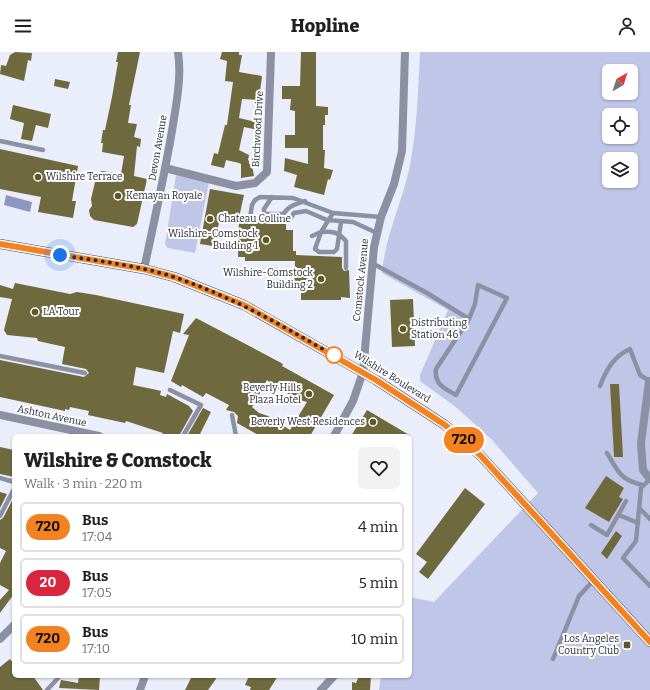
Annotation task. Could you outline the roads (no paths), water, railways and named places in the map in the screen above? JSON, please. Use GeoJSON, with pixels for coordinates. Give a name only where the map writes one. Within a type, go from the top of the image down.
{"type":"FeatureCollection","features":[{"type":"Feature","properties":{"kind":"main road","name":"Wilshire Boulevard"},"geometry":{"type":"LineString","coordinates":[[0,244],[144,269],[174,277],[244,305],[363,372],[445,425],[464,440],[497,473],[650,642]]}},
{"type":"Feature","properties":{"kind":"street","name":"Devon Avenue"},"geometry":{"type":"LineString","coordinates":[[144,269],[166,168],[178,96],[178,52]]}},
{"type":"Feature","properties":{"kind":"street","name":"Birchwood Drive"},"geometry":{"type":"LineString","coordinates":[[166,168],[236,186],[255,183],[267,172],[271,52]]}},
{"type":"Feature","properties":{"kind":"street","name":"Comstock Avenue"},"geometry":{"type":"LineString","coordinates":[[335,434],[353,401],[363,372],[372,263],[377,233],[381,217],[394,184],[402,151],[405,52]]}},
{"type":"Feature","properties":{"kind":"street"},"geometry":{"type":"LineString","coordinates":[[649,381],[641,443],[643,470],[650,479]]}},
{"type":"Feature","properties":{"kind":"street","name":"Ashton Avenue"},"geometry":{"type":"LineString","coordinates":[[0,415],[90,434]]}},
{"type":"Feature","properties":{"kind":"street"},"geometry":{"type":"LineString","coordinates":[[0,639],[12,627]]}},
{"type":"Feature","properties":{"kind":"street"},"geometry":{"type":"LineString","coordinates":[[140,690],[144,678]]}},
{"type":"Feature","properties":{"kind":"street"},"geometry":{"type":"LineString","coordinates":[[321,690],[332,678]]}},
{"type":"Feature","properties":{"kind":"lane"},"geometry":{"type":"LineString","coordinates":[[0,141],[43,150]]}},
{"type":"Feature","properties":{"kind":"lane"},"geometry":{"type":"LineString","coordinates":[[250,218],[252,205],[255,200],[260,197],[293,198],[305,201],[325,211],[333,213],[381,217]]}},
{"type":"Feature","properties":{"kind":"lane"},"geometry":{"type":"LineString","coordinates":[[272,197],[267,202],[264,216],[282,216],[290,206],[305,201]]}},
{"type":"Feature","properties":{"kind":"lane"},"geometry":{"type":"LineString","coordinates":[[305,201],[306,211]]}},
{"type":"Feature","properties":{"kind":"lane"},"geometry":{"type":"LineString","coordinates":[[289,221],[294,213],[306,211],[327,220],[353,222],[377,233]]}},
{"type":"Feature","properties":{"kind":"lane"},"geometry":{"type":"LineString","coordinates":[[333,213],[327,220],[315,249],[319,252],[334,252],[337,249],[341,222]]}},
{"type":"Feature","properties":{"kind":"lane"},"geometry":{"type":"LineString","coordinates":[[312,236],[321,232],[332,231],[339,234],[346,241],[346,268]]}},
{"type":"Feature","properties":{"kind":"lane"},"geometry":{"type":"LineString","coordinates":[[372,263],[427,293],[469,319]]}},
{"type":"Feature","properties":{"kind":"lane"},"geometry":{"type":"LineString","coordinates":[[478,285],[507,298],[456,395],[438,383],[435,375],[436,369],[469,319],[476,304],[478,285]]}},
{"type":"Feature","properties":{"kind":"lane"},"geometry":{"type":"LineString","coordinates":[[600,386],[604,376],[616,357],[630,349],[640,375],[649,381]]}},
{"type":"Feature","properties":{"kind":"lane"},"geometry":{"type":"LineString","coordinates":[[0,356],[85,373]]}},
{"type":"Feature","properties":{"kind":"lane"},"geometry":{"type":"LineString","coordinates":[[170,390],[201,405],[184,434]]}},
{"type":"Feature","properties":{"kind":"lane"},"geometry":{"type":"LineString","coordinates":[[232,415],[236,434]]}},
{"type":"Feature","properties":{"kind":"lane"},"geometry":{"type":"LineString","coordinates":[[607,453],[619,474],[632,482],[642,485]]}},
{"type":"Feature","properties":{"kind":"lane"},"geometry":{"type":"LineString","coordinates":[[0,478],[12,481]]}},
{"type":"Feature","properties":{"kind":"lane"},"geometry":{"type":"LineString","coordinates":[[650,479],[642,485],[636,541],[623,558],[650,586]]}},
{"type":"Feature","properties":{"kind":"lane"},"geometry":{"type":"LineString","coordinates":[[0,516],[12,493]]}},
{"type":"Feature","properties":{"kind":"lane"},"geometry":{"type":"LineString","coordinates":[[590,525],[607,535],[626,501]]}},
{"type":"Feature","properties":{"kind":"lane"},"geometry":{"type":"LineString","coordinates":[[639,508],[650,519]]}},
{"type":"Feature","properties":{"kind":"lane"},"geometry":{"type":"LineString","coordinates":[[619,515],[638,523]]}},
{"type":"Feature","properties":{"kind":"lane"},"geometry":{"type":"LineString","coordinates":[[553,659],[579,596],[594,580]]}},
{"type":"Feature","properties":{"kind":"lane"},"geometry":{"type":"LineString","coordinates":[[47,690],[58,678]]}},
{"type":"Feature","properties":{"kind":"place","name":"Wilshire Terrace"},"geometry":{"type":"Point","coordinates":[38,177]}},
{"type":"Feature","properties":{"kind":"place","name":"Kemayan Royale"},"geometry":{"type":"Point","coordinates":[118,196]}},
{"type":"Feature","properties":{"kind":"place","name":"Chateau Colline"},"geometry":{"type":"Point","coordinates":[210,219]}},
{"type":"Feature","properties":{"kind":"place","name":"Wilshire-Comstock Building 1"},"geometry":{"type":"Point","coordinates":[266,240]}},
{"type":"Feature","properties":{"kind":"place","name":"Wilshire-Comstock Building 2"},"geometry":{"type":"Point","coordinates":[321,279]}},
{"type":"Feature","properties":{"kind":"place","name":"LA Tour"},"geometry":{"type":"Point","coordinates":[35,312]}},
{"type":"Feature","properties":{"kind":"place","name":"Distributing Station 46"},"geometry":{"type":"Point","coordinates":[403,329]}},
{"type":"Feature","properties":{"kind":"place","name":"Beverly Hills Plaza Hotel"},"geometry":{"type":"Point","coordinates":[309,394]}},
{"type":"Feature","properties":{"kind":"place","name":"Beverly West Residences"},"geometry":{"type":"Point","coordinates":[373,422]}},
{"type":"Feature","properties":{"kind":"place","name":"Los Angeles Country Club"},"geometry":{"type":"Point","coordinates":[627,645]}}]}
